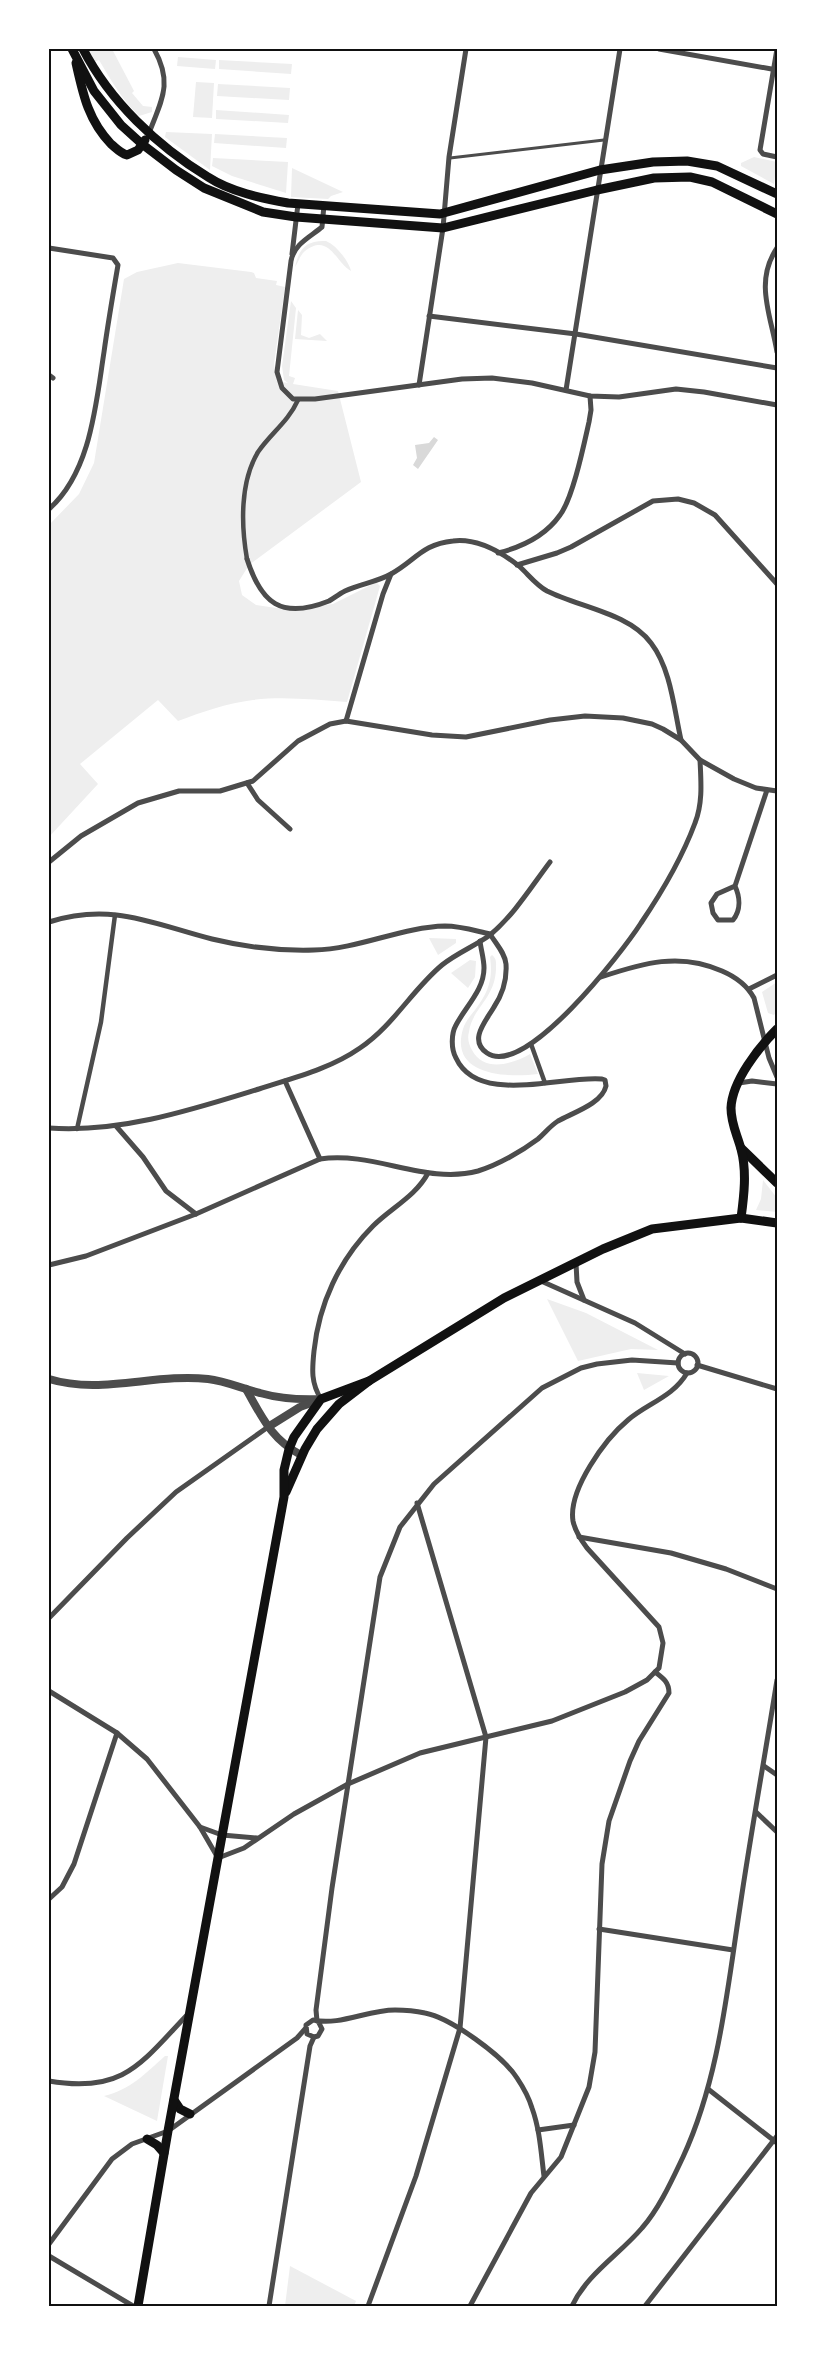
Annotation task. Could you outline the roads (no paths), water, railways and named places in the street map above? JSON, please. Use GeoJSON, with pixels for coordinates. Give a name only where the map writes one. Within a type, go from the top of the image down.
{"type":"FeatureCollection","features":[{"type":"Feature","properties":{"kind":"main road"},"geometry":{"type":"LineString","coordinates":[[83,49],[93,68],[127,112],[149,133],[208,178],[241,192],[266,199],[298,204],[444,213],[600,170],[653,162],[686,161],[717,166],[777,194]]}},
{"type":"Feature","properties":{"kind":"main road"},"geometry":{"type":"LineString","coordinates":[[73,50],[85,103],[102,134],[120,152],[127,155],[134,153],[149,133]]}},
{"type":"Feature","properties":{"kind":"main road"},"geometry":{"type":"LineString","coordinates":[[73,50],[94,91],[121,125],[142,144],[176,170],[204,188],[255,210],[296,217],[443,228],[654,178],[690,178],[712,182],[777,214]]}},
{"type":"Feature","properties":{"kind":"main road"},"geometry":{"type":"LineString","coordinates":[[741,1218],[744,1174],[741,1148],[733,1128],[731,1106],[739,1083],[751,1061],[765,1041],[777,1029]]}},
{"type":"Feature","properties":{"kind":"main road"},"geometry":{"type":"LineString","coordinates":[[741,1148],[777,1183]]}},
{"type":"Feature","properties":{"kind":"main road"},"geometry":{"type":"LineString","coordinates":[[744,1174],[752,1169],[762,1168]]}},
{"type":"Feature","properties":{"kind":"main road"},"geometry":{"type":"LineString","coordinates":[[303,1452],[328,1415],[369,1381],[504,1298],[603,1249],[652,1229],[741,1218],[777,1223]]}},
{"type":"Feature","properties":{"kind":"main road"},"geometry":{"type":"LineString","coordinates":[[138,2306],[164,2153],[284,1497],[284,1470],[289,1449],[294,1437],[321,1399],[369,1381]]}},
{"type":"Feature","properties":{"kind":"main road"},"geometry":{"type":"LineString","coordinates":[[284,1497],[307,1438],[322,1414],[321,1399]]}},
{"type":"Feature","properties":{"kind":"main road"},"geometry":{"type":"LineString","coordinates":[[174,2100],[180,2109],[190,2114]]}},
{"type":"Feature","properties":{"kind":"main road"},"geometry":{"type":"LineString","coordinates":[[147,2139],[157,2144],[164,2153]]}},
{"type":"Feature","properties":{"kind":"street"},"geometry":{"type":"LineString","coordinates":[[149,133],[165,85],[161,62],[154,49]]}},
{"type":"Feature","properties":{"kind":"street"},"geometry":{"type":"LineString","coordinates":[[419,385],[443,228],[449,158],[466,49]]}},
{"type":"Feature","properties":{"kind":"street"},"geometry":{"type":"LineString","coordinates":[[566,390],[604,140],[620,49]]}},
{"type":"Feature","properties":{"kind":"street"},"geometry":{"type":"LineString","coordinates":[[659,49],[776,70]]}},
{"type":"Feature","properties":{"kind":"street"},"geometry":{"type":"LineString","coordinates":[[776,157],[763,154],[760,150],[776,70],[777,49]]}},
{"type":"Feature","properties":{"kind":"street"},"geometry":{"type":"LineString","coordinates":[[298,204],[277,372],[282,388],[291,398],[298,400],[462,379],[492,378],[532,383],[590,396],[619,397],[676,389],[777,405]]}},
{"type":"Feature","properties":{"kind":"street"},"geometry":{"type":"LineString","coordinates":[[292,256],[301,244],[322,227],[324,205]]}},
{"type":"Feature","properties":{"kind":"street"},"geometry":{"type":"LineString","coordinates":[[49,248],[113,258],[118,264],[94,416],[88,442],[80,463],[63,494],[49,509]]}},
{"type":"Feature","properties":{"kind":"street"},"geometry":{"type":"LineString","coordinates":[[777,248],[773,253],[764,285],[777,352]]}},
{"type":"Feature","properties":{"kind":"street"},"geometry":{"type":"LineString","coordinates":[[429,316],[576,334],[777,368]]}},
{"type":"Feature","properties":{"kind":"street"},"geometry":{"type":"LineString","coordinates":[[498,553],[516,548],[532,540],[548,528],[561,514],[570,495],[589,422],[591,410],[590,396]]}},
{"type":"Feature","properties":{"kind":"street"},"geometry":{"type":"LineString","coordinates":[[298,400],[283,426],[258,452],[250,469],[245,492],[243,539],[254,580],[265,597],[272,602],[290,608],[319,604],[345,591],[392,574],[424,549],[447,542],[463,540],[478,543],[517,565],[542,588],[629,624],[650,641],[664,665],[681,740]]}},
{"type":"Feature","properties":{"kind":"street"},"geometry":{"type":"LineString","coordinates":[[517,565],[557,554],[654,500],[678,499],[694,503],[715,515],[777,584]]}},
{"type":"Feature","properties":{"kind":"street"},"geometry":{"type":"LineString","coordinates":[[346,721],[380,602],[392,574]]}},
{"type":"Feature","properties":{"kind":"street"},"geometry":{"type":"LineString","coordinates":[[49,862],[101,824],[138,803],[179,791],[220,791],[253,781],[298,741],[330,724],[346,721],[432,735],[466,737],[550,720],[608,716],[652,724],[681,740],[700,760],[734,779],[767,790],[777,791]]}},
{"type":"Feature","properties":{"kind":"street"},"geometry":{"type":"LineString","coordinates":[[49,922],[87,914],[115,914],[150,920],[233,944],[286,949],[333,949],[446,926],[490,934],[504,958],[505,974],[500,996],[481,1028],[479,1041],[481,1048],[494,1056],[506,1056],[531,1044],[562,1016],[600,977],[620,952],[656,899],[695,824],[701,804],[700,760]]}},
{"type":"Feature","properties":{"kind":"street"},"geometry":{"type":"LineString","coordinates":[[247,783],[258,800],[290,829]]}},
{"type":"Feature","properties":{"kind":"street"},"geometry":{"type":"LineString","coordinates":[[735,886],[739,893],[738,914],[733,920],[718,920],[713,913],[711,903],[717,894],[735,886],[767,790]]}},
{"type":"Feature","properties":{"kind":"street"},"geometry":{"type":"LineString","coordinates":[[49,1128],[78,1129],[116,1126],[161,1117],[285,1081],[332,1064],[361,1048],[399,1014],[443,964],[490,934],[513,911],[550,862]]}},
{"type":"Feature","properties":{"kind":"street"},"geometry":{"type":"LineString","coordinates":[[78,1129],[101,1022],[115,914]]}},
{"type":"Feature","properties":{"kind":"street"},"geometry":{"type":"LineString","coordinates":[[49,1265],[86,1256],[196,1214],[320,1160],[334,1157],[371,1160],[428,1173],[459,1174],[478,1171],[493,1165],[538,1139],[552,1125],[600,1097],[606,1086],[605,1080],[594,1078],[527,1085],[483,1081],[468,1074],[456,1060],[452,1045],[454,1028],[477,992],[484,976],[480,941]]}},
{"type":"Feature","properties":{"kind":"street"},"geometry":{"type":"LineString","coordinates":[[600,977],[662,960],[690,961],[725,972],[738,979],[749,989],[769,1058],[777,1077]]}},
{"type":"Feature","properties":{"kind":"street"},"geometry":{"type":"LineString","coordinates":[[749,989],[777,975]]}},
{"type":"Feature","properties":{"kind":"street"},"geometry":{"type":"LineString","coordinates":[[531,1044],[545,1083]]}},
{"type":"Feature","properties":{"kind":"street"},"geometry":{"type":"LineString","coordinates":[[285,1081],[320,1160]]}},
{"type":"Feature","properties":{"kind":"street"},"geometry":{"type":"LineString","coordinates":[[739,1083],[752,1081],[777,1084]]}},
{"type":"Feature","properties":{"kind":"street"},"geometry":{"type":"LineString","coordinates":[[116,1126],[143,1157],[166,1191],[196,1214]]}},
{"type":"Feature","properties":{"kind":"street"},"geometry":{"type":"LineString","coordinates":[[321,1399],[312,1382],[312,1373],[316,1331],[328,1292],[353,1247],[374,1224],[419,1186],[428,1173]]}},
{"type":"Feature","properties":{"kind":"street"},"geometry":{"type":"LineString","coordinates":[[576,1263],[577,1282],[584,1300]]}},
{"type":"Feature","properties":{"kind":"street"},"geometry":{"type":"LineString","coordinates":[[49,1691],[117,1733],[147,1760],[200,1827],[218,1858],[238,1851],[294,1814],[348,1784],[420,1753],[552,1721],[604,1702],[647,1680],[659,1668],[663,1648],[660,1627],[579,1537],[573,1523],[572,1514],[583,1480],[597,1453],[618,1428],[630,1418],[672,1392],[687,1373],[694,1370],[697,1365],[695,1357],[685,1354],[635,1323],[540,1281]]}},
{"type":"Feature","properties":{"kind":"street"},"geometry":{"type":"LineString","coordinates":[[685,1354],[680,1357],[678,1362],[679,1368],[687,1373]]}},
{"type":"Feature","properties":{"kind":"street"},"geometry":{"type":"LineString","coordinates":[[322,2029],[318,2022],[316,2010],[348,1784],[380,1577],[394,1539],[417,1503],[434,1484],[525,1401],[547,1385],[581,1368],[597,1364],[632,1360],[678,1362]]}},
{"type":"Feature","properties":{"kind":"street"},"geometry":{"type":"LineString","coordinates":[[697,1365],[777,1389]]}},
{"type":"Feature","properties":{"kind":"street"},"geometry":{"type":"LineString","coordinates":[[49,1379],[72,1384],[96,1386],[189,1378],[210,1379],[286,1399],[321,1399]]}},
{"type":"Feature","properties":{"kind":"street"},"geometry":{"type":"LineString","coordinates":[[246,1389],[274,1436],[289,1449],[303,1452]]}},
{"type":"Feature","properties":{"kind":"street"},"geometry":{"type":"LineString","coordinates":[[49,1618],[127,1538],[176,1492],[268,1427],[300,1407],[321,1399]]}},
{"type":"Feature","properties":{"kind":"street"},"geometry":{"type":"LineString","coordinates":[[368,2306],[416,2176],[460,2028],[486,1737],[417,1503]]}},
{"type":"Feature","properties":{"kind":"street"},"geometry":{"type":"LineString","coordinates":[[579,1537],[671,1553],[726,1569],[777,1589]]}},
{"type":"Feature","properties":{"kind":"street"},"geometry":{"type":"LineString","coordinates":[[470,2306],[522,2207],[544,2176],[561,2157],[589,2087],[595,2052],[604,1850],[617,1796],[640,1741],[669,1693],[669,1686],[665,1680],[655,1672]]}},
{"type":"Feature","properties":{"kind":"street"},"geometry":{"type":"LineString","coordinates":[[572,2306],[579,2290],[633,2238],[659,2204],[683,2157],[708,2089],[733,1950],[777,1680]]}},
{"type":"Feature","properties":{"kind":"street"},"geometry":{"type":"LineString","coordinates":[[49,1899],[62,1887],[74,1864],[117,1733]]}},
{"type":"Feature","properties":{"kind":"street"},"geometry":{"type":"LineString","coordinates":[[764,1766],[777,1775]]}},
{"type":"Feature","properties":{"kind":"street"},"geometry":{"type":"LineString","coordinates":[[756,1812],[777,1832]]}},
{"type":"Feature","properties":{"kind":"street"},"geometry":{"type":"LineString","coordinates":[[200,1827],[222,1835],[258,1838]]}},
{"type":"Feature","properties":{"kind":"street"},"geometry":{"type":"LineString","coordinates":[[599,1929],[733,1950]]}},
{"type":"Feature","properties":{"kind":"street"},"geometry":{"type":"LineString","coordinates":[[269,2306],[310,2046],[310,2021],[316,2010]]}},
{"type":"Feature","properties":{"kind":"street"},"geometry":{"type":"LineString","coordinates":[[49,2244],[112,2158],[132,2144],[168,2131],[298,2038],[309,2034],[318,2036],[322,2029],[334,2022],[367,2013],[395,2010],[427,2013],[460,2028],[488,2048],[517,2077],[532,2107],[538,2130],[544,2176]]}},
{"type":"Feature","properties":{"kind":"street"},"geometry":{"type":"LineString","coordinates":[[49,2081],[71,2085],[100,2084],[112,2081],[137,2066],[190,2011]]}},
{"type":"Feature","properties":{"kind":"street"},"geometry":{"type":"LineString","coordinates":[[310,2021],[334,2022]]}},
{"type":"Feature","properties":{"kind":"street"},"geometry":{"type":"LineString","coordinates":[[645,2306],[776,2140],[708,2089]]}},
{"type":"Feature","properties":{"kind":"street"},"geometry":{"type":"LineString","coordinates":[[538,2130],[574,2125]]}},
{"type":"Feature","properties":{"kind":"street"},"geometry":{"type":"LineString","coordinates":[[49,2256],[132,2306]]}},
{"type":"Feature","properties":{"kind":"lane"},"geometry":{"type":"LineString","coordinates":[[449,158],[604,140]]}}]}
